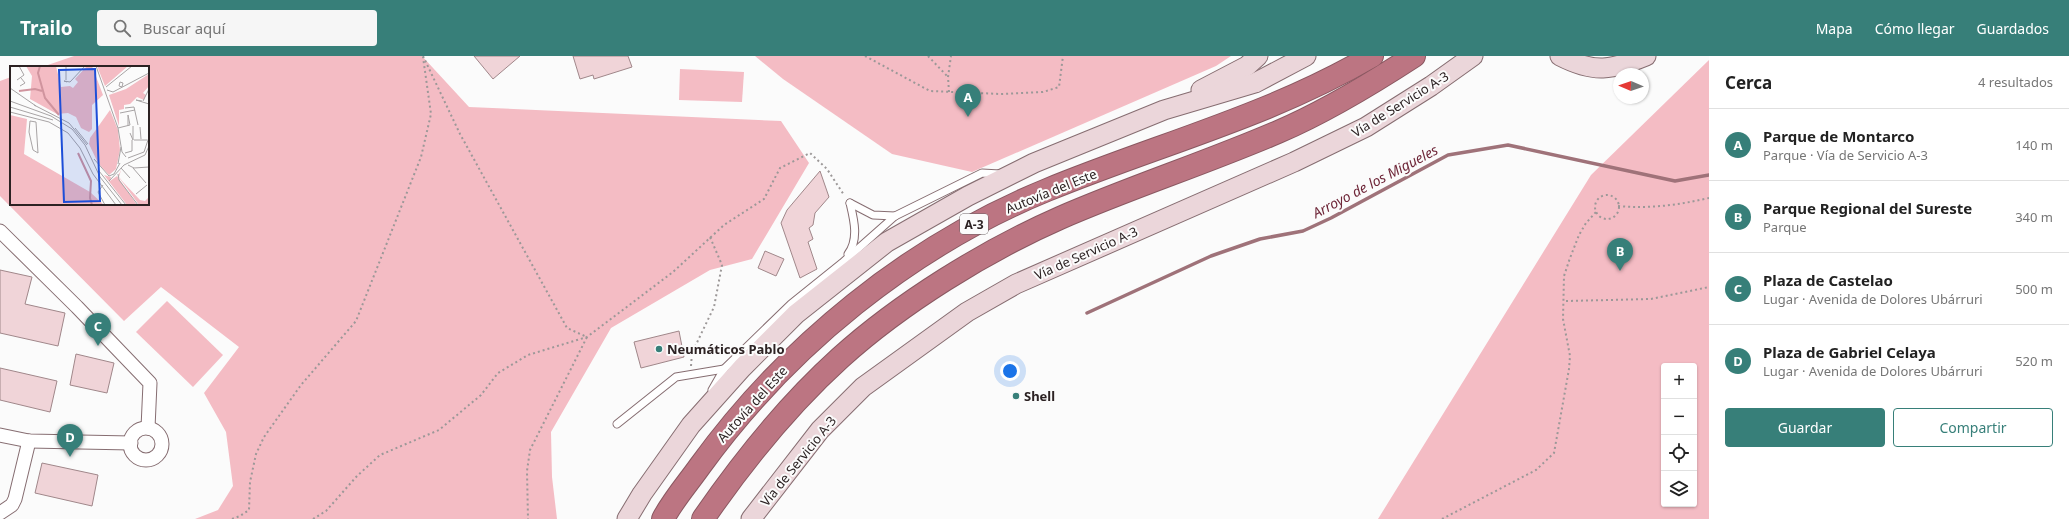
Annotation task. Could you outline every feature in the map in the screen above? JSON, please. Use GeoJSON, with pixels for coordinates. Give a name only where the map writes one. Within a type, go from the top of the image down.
{"type":"FeatureCollection","features":[{"type":"Feature","properties":{"kind":"highway","name":"Autovía del Este"},"geometry":{"type":"LineString","coordinates":[[663,519],[714,447],[765,386],[817,336],[911,262],[981,220],[1046,190],[1268,108],[1337,76],[1372,56]]}},
{"type":"Feature","properties":{"kind":"highway","name":"A-3"},"geometry":{"type":"LineString","coordinates":[[703,519],[738,469],[791,407],[840,358],[873,331],[937,285],[997,250],[1059,218],[1279,131],[1348,96],[1414,56]]}},
{"type":"Feature","properties":{"kind":"main road"},"geometry":{"type":"LineString","coordinates":[[1164,110],[1247,66],[1258,56]]}},
{"type":"Feature","properties":{"kind":"main road"},"geometry":{"type":"LineString","coordinates":[[627,519],[642,494],[691,425],[742,368],[796,314],[887,242],[1034,163],[1164,110],[1255,83],[1306,56]]}},
{"type":"Feature","properties":{"kind":"main road","name":"Vía de Servicio A-3"},"geometry":{"type":"LineString","coordinates":[[751,519],[820,430],[863,387],[967,312],[1016,284],[1294,162],[1366,127],[1430,86],[1472,56]]}},
{"type":"Feature","properties":{"kind":"main road"},"geometry":{"type":"LineString","coordinates":[[1560,56],[1586,66],[1600,69],[1618,67],[1646,56]]}},
{"type":"Feature","properties":{"kind":"street"},"geometry":{"type":"LineString","coordinates":[[0,231],[77,307],[150,384],[148,428]]}},
{"type":"Feature","properties":{"kind":"street"},"geometry":{"type":"LineString","coordinates":[[148,428],[155,430],[161,436],[162,445],[160,452],[150,459],[138,457],[132,451],[130,443],[133,435],[139,430],[148,428]]}},
{"type":"Feature","properties":{"kind":"street"},"geometry":{"type":"LineString","coordinates":[[0,435],[29,441],[130,443]]}},
{"type":"Feature","properties":{"kind":"street"},"geometry":{"type":"LineString","coordinates":[[0,513],[12,505],[15,499],[29,441]]}},
{"type":"Feature","properties":{"kind":"lane"},"geometry":{"type":"LineString","coordinates":[[691,425],[724,369],[791,304],[842,263],[896,216],[982,173],[1010,175]]}},
{"type":"Feature","properties":{"kind":"lane"},"geometry":{"type":"LineString","coordinates":[[850,203],[873,215],[896,216]]}},
{"type":"Feature","properties":{"kind":"lane"},"geometry":{"type":"LineString","coordinates":[[842,263],[853,248],[855,228],[850,203]]}},
{"type":"Feature","properties":{"kind":"lane"},"geometry":{"type":"LineString","coordinates":[[617,424],[676,377],[724,369]]}},
{"type":"Feature","properties":{"kind":"path"},"geometry":{"type":"LineString","coordinates":[[423,56],[460,134],[567,328],[588,337]]}},
{"type":"Feature","properties":{"kind":"path"},"geometry":{"type":"LineString","coordinates":[[232,519],[249,510],[250,482],[256,454],[264,437],[301,385],[356,321],[420,157],[431,114],[423,56]]}},
{"type":"Feature","properties":{"kind":"path"},"geometry":{"type":"LineString","coordinates":[[864,56],[930,91],[1001,94],[1042,92],[1059,87],[1063,56]]}},
{"type":"Feature","properties":{"kind":"path"},"geometry":{"type":"LineString","coordinates":[[928,56],[948,77]]}},
{"type":"Feature","properties":{"kind":"path"},"geometry":{"type":"LineString","coordinates":[[949,92],[948,77],[950,56]]}},
{"type":"Feature","properties":{"kind":"path"},"geometry":{"type":"LineString","coordinates":[[313,519],[326,511],[357,476],[380,455],[439,430],[481,395],[498,373],[528,355],[588,337],[673,272],[724,225],[764,198],[780,168],[810,153],[827,169],[850,203]]}},
{"type":"Feature","properties":{"kind":"path"},"geometry":{"type":"LineString","coordinates":[[1442,519],[1536,470],[1554,453],[1569,370],[1570,356],[1563,319],[1565,300],[1564,276],[1570,258],[1586,223],[1596,212],[1596,201],[1601,196],[1612,196],[1618,206],[1616,214],[1610,219],[1602,218],[1596,212]]}},
{"type":"Feature","properties":{"kind":"path"},"geometry":{"type":"LineString","coordinates":[[1618,206],[1639,208],[1673,206],[1709,198]]}},
{"type":"Feature","properties":{"kind":"path"},"geometry":{"type":"LineString","coordinates":[[690,375],[692,353],[714,307],[722,265],[710,237]]}},
{"type":"Feature","properties":{"kind":"path"},"geometry":{"type":"LineString","coordinates":[[1565,300],[1651,299],[1709,287]]}},
{"type":"Feature","properties":{"kind":"path"},"geometry":{"type":"LineString","coordinates":[[528,519],[527,471],[530,450],[588,337]]}},
{"type":"Feature","properties":{"kind":"shaded area"},"geometry":{"type":"Polygon","coordinates":[[[74,56],[422,56],[469,107],[781,121],[809,163],[752,259],[710,270],[611,328],[551,432],[552,477],[557,519],[195,519],[218,510],[233,486],[226,432],[204,393],[239,347],[161,287],[124,321],[0,196],[0,81],[10,77],[10,205],[149,205],[149,66],[45,66],[74,56]]]}},
{"type":"Feature","properties":{"kind":"shaded area"},"geometry":{"type":"Polygon","coordinates":[[[755,56],[1231,56],[1216,66],[972,172],[892,154],[783,79],[755,56]]]}},
{"type":"Feature","properties":{"kind":"shaded area"},"geometry":{"type":"Polygon","coordinates":[[[1709,60],[1709,519],[1378,519],[1591,175],[1709,60]]]}},
{"type":"Feature","properties":{"kind":"shaded area"},"geometry":{"type":"Polygon","coordinates":[[[680,69],[744,72],[742,102],[679,100],[680,69]]]}},
{"type":"Feature","properties":{"kind":"shaded area"},"geometry":{"type":"Polygon","coordinates":[[[167,301],[223,355],[193,387],[136,332],[167,301]]]}},
{"type":"Feature","properties":{"kind":"building"},"geometry":{"type":"Polygon","coordinates":[[[474,56],[520,56],[493,79],[474,56]]]}},
{"type":"Feature","properties":{"kind":"building"},"geometry":{"type":"Polygon","coordinates":[[[573,56],[628,56],[632,67],[594,79],[593,75],[580,79],[573,56]]]}},
{"type":"Feature","properties":{"kind":"building"},"geometry":{"type":"Polygon","coordinates":[[[820,171],[829,197],[815,213],[813,225],[809,228],[813,239],[808,242],[817,269],[800,278],[781,223],[787,210],[820,171]]]}},
{"type":"Feature","properties":{"kind":"building"},"geometry":{"type":"Polygon","coordinates":[[[765,251],[784,259],[776,276],[758,268],[765,251]]]}},
{"type":"Feature","properties":{"kind":"building"},"geometry":{"type":"Polygon","coordinates":[[[0,270],[32,277],[25,304],[65,313],[58,346],[0,333],[0,270]]]}},
{"type":"Feature","properties":{"kind":"building","name":"Neumáticos Pablo"},"geometry":{"type":"Polygon","coordinates":[[[679,331],[684,357],[641,368],[634,342],[679,331]]]}},
{"type":"Feature","properties":{"kind":"building"},"geometry":{"type":"Polygon","coordinates":[[[76,354],[114,363],[107,393],[70,385],[76,354]]]}},
{"type":"Feature","properties":{"kind":"building"},"geometry":{"type":"Polygon","coordinates":[[[0,368],[57,381],[50,412],[0,400],[0,368]]]}},
{"type":"Feature","properties":{"kind":"building"},"geometry":{"type":"Polygon","coordinates":[[[42,463],[98,475],[92,506],[35,493],[42,463]]]}},
{"type":"Feature","properties":{"kind":"waterway","name":"Arroyo de los Migueles"},"geometry":{"type":"LineString","coordinates":[[1087,313],[1211,256],[1260,239],[1303,231],[1331,218],[1448,155],[1508,145],[1675,181],[1709,175]]}},
{"type":"Feature","properties":{"kind":"place","name":"Parque de Montarco"},"geometry":{"type":"Point","coordinates":[968,117]}},
{"type":"Feature","properties":{"kind":"place","name":"Parque Regional del Sureste"},"geometry":{"type":"Point","coordinates":[1620,271]}},
{"type":"Feature","properties":{"kind":"place","name":"Plaza de Castelao"},"geometry":{"type":"Point","coordinates":[98,346]}},
{"type":"Feature","properties":{"kind":"place","name":"Neumáticos Pablo"},"geometry":{"type":"Point","coordinates":[659,349]}},
{"type":"Feature","properties":{"kind":"place","name":"Shell"},"geometry":{"type":"Point","coordinates":[1016,396]}},
{"type":"Feature","properties":{"kind":"place","name":"Plaza de Gabriel Celaya"},"geometry":{"type":"Point","coordinates":[70,457]}}]}
